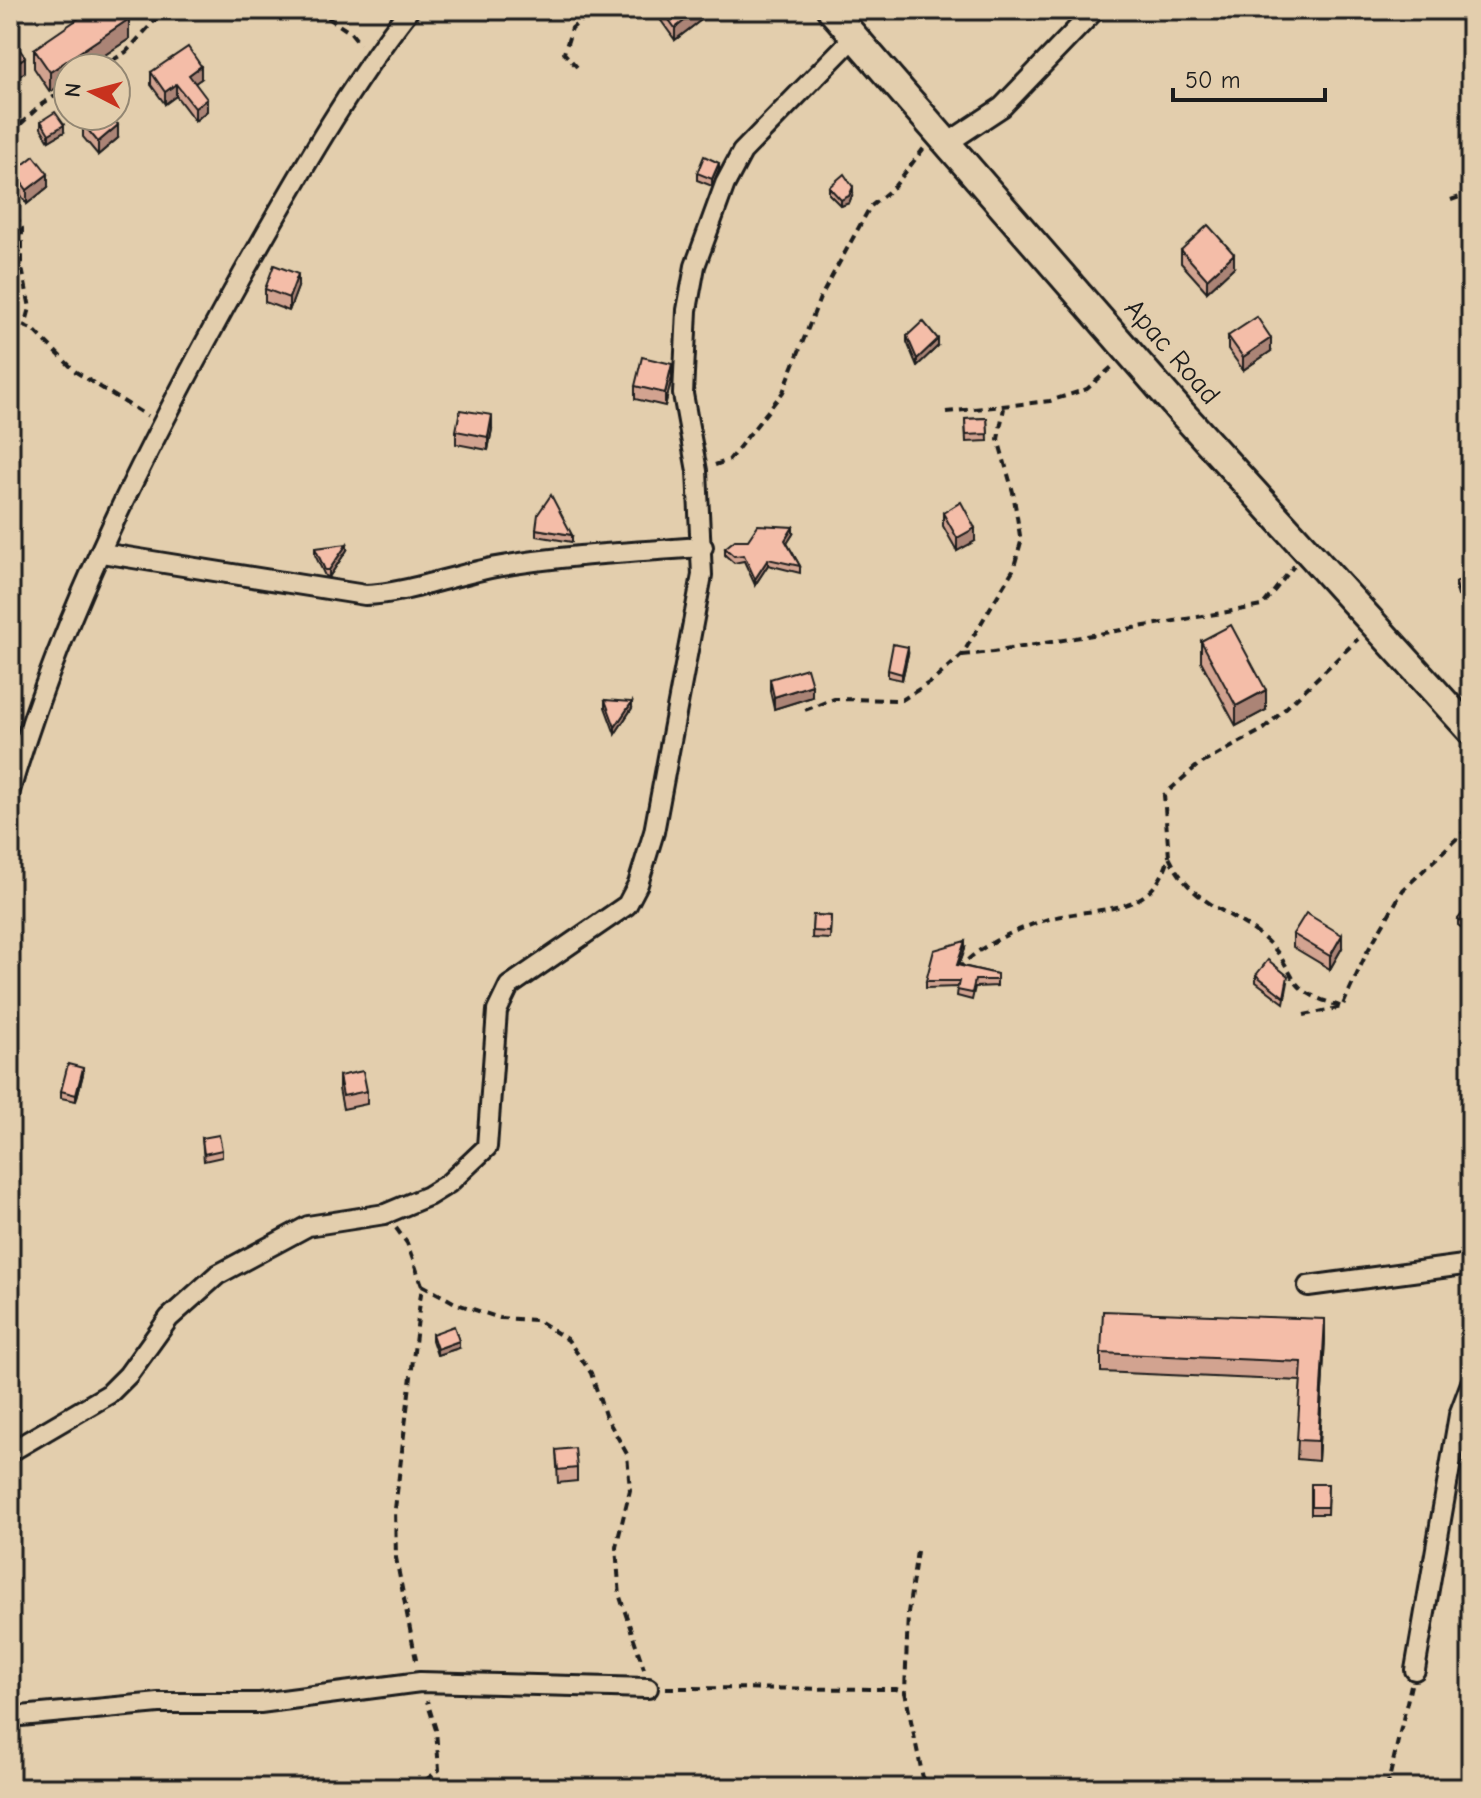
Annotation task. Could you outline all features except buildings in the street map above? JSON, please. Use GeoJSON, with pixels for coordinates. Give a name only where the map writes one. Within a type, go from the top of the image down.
{"type":"FeatureCollection","features":[{"type":"Feature","properties":{"kind":"main road","name":"Apac Road"},"geometry":{"type":"LineString","coordinates":[[831,10],[944,136],[1181,412],[1308,548],[1471,731]]}},
{"type":"Feature","properties":{"kind":"street"},"geometry":{"type":"LineString","coordinates":[[10,791],[29,725],[65,631],[164,423],[281,206],[371,59],[409,10]]}},
{"type":"Feature","properties":{"kind":"street"},"geometry":{"type":"LineString","coordinates":[[944,136],[1002,107],[1095,10]]}},
{"type":"Feature","properties":{"kind":"street"},"geometry":{"type":"LineString","coordinates":[[10,1452],[109,1394],[128,1375],[169,1318],[217,1275],[308,1226],[385,1214],[428,1196],[483,1155],[490,1137],[497,1011],[502,997],[524,973],[627,905],[638,884],[654,832],[702,575],[697,471],[683,394],[683,355],[695,266],[710,222],[742,152],[854,37]]}},
{"type":"Feature","properties":{"kind":"street"},"geometry":{"type":"LineString","coordinates":[[102,553],[365,595],[397,592],[432,580],[499,567],[585,556],[703,547]]}},
{"type":"Feature","properties":{"kind":"street"},"geometry":{"type":"LineString","coordinates":[[1308,1286],[1471,1264]]}},
{"type":"Feature","properties":{"kind":"street"},"geometry":{"type":"LineString","coordinates":[[1415,1670],[1459,1415],[1471,1383]]}},
{"type":"Feature","properties":{"kind":"street"},"geometry":{"type":"LineString","coordinates":[[10,1717],[159,1703],[260,1703],[420,1682],[648,1688]]}},
{"type":"Feature","properties":{"kind":"path"},"geometry":{"type":"LineString","coordinates":[[148,10],[156,19]]}},
{"type":"Feature","properties":{"kind":"path"},"geometry":{"type":"LineString","coordinates":[[126,52],[156,19],[169,10]]}},
{"type":"Feature","properties":{"kind":"path"},"geometry":{"type":"LineString","coordinates":[[316,10],[351,33],[371,59]]}},
{"type":"Feature","properties":{"kind":"path"},"geometry":{"type":"LineString","coordinates":[[577,67],[564,53],[572,28],[595,10]]}},
{"type":"Feature","properties":{"kind":"path"},"geometry":{"type":"LineString","coordinates":[[10,134],[52,98]]}},
{"type":"Feature","properties":{"kind":"path"},"geometry":{"type":"LineString","coordinates":[[697,471],[729,460],[783,392],[820,298],[870,207],[944,136]]}},
{"type":"Feature","properties":{"kind":"path"},"geometry":{"type":"LineString","coordinates":[[1451,200],[1471,193]]}},
{"type":"Feature","properties":{"kind":"path"},"geometry":{"type":"LineString","coordinates":[[10,202],[22,228],[22,268],[30,308],[25,326]]}},
{"type":"Feature","properties":{"kind":"path"},"geometry":{"type":"LineString","coordinates":[[10,320],[34,330],[76,372],[132,410],[164,423]]}},
{"type":"Feature","properties":{"kind":"path"},"geometry":{"type":"LineString","coordinates":[[946,412],[1050,401],[1087,389],[1130,350]]}},
{"type":"Feature","properties":{"kind":"path"},"geometry":{"type":"LineString","coordinates":[[805,710],[834,699],[902,700],[935,679],[962,655],[1013,570],[1021,542],[1013,492],[998,439],[1004,408]]}},
{"type":"Feature","properties":{"kind":"path"},"geometry":{"type":"LineString","coordinates":[[962,655],[1020,648],[1262,606],[1308,548]]}},
{"type":"Feature","properties":{"kind":"path"},"geometry":{"type":"LineString","coordinates":[[954,975],[972,958],[1007,936],[1050,919],[1119,908],[1150,893],[1164,877],[1169,857],[1164,795],[1197,766],[1264,729],[1374,623]]}},
{"type":"Feature","properties":{"kind":"path"},"geometry":{"type":"LineString","coordinates":[[1342,1007],[1367,952],[1403,890],[1471,825]]}},
{"type":"Feature","properties":{"kind":"path"},"geometry":{"type":"LineString","coordinates":[[1169,857],[1181,882],[1270,944],[1288,964],[1295,982],[1307,993],[1342,1007]]}},
{"type":"Feature","properties":{"kind":"path"},"geometry":{"type":"LineString","coordinates":[[1304,1015],[1342,1007]]}},
{"type":"Feature","properties":{"kind":"path"},"geometry":{"type":"LineString","coordinates":[[385,1214],[407,1243],[422,1285],[395,1509],[396,1558],[420,1682],[436,1730],[439,1770],[415,1788]]}},
{"type":"Feature","properties":{"kind":"path"},"geometry":{"type":"LineString","coordinates":[[422,1285],[457,1304],[500,1318],[537,1320],[568,1340],[591,1373],[605,1415],[627,1454],[630,1490],[616,1547],[620,1597],[648,1688],[896,1689],[905,1692]]}},
{"type":"Feature","properties":{"kind":"path"},"geometry":{"type":"LineString","coordinates":[[917,1551],[908,1613],[905,1692],[923,1778],[928,1788]]}},
{"type":"Feature","properties":{"kind":"path"},"geometry":{"type":"LineString","coordinates":[[1387,1788],[1395,1742],[1415,1670]]}}]}
